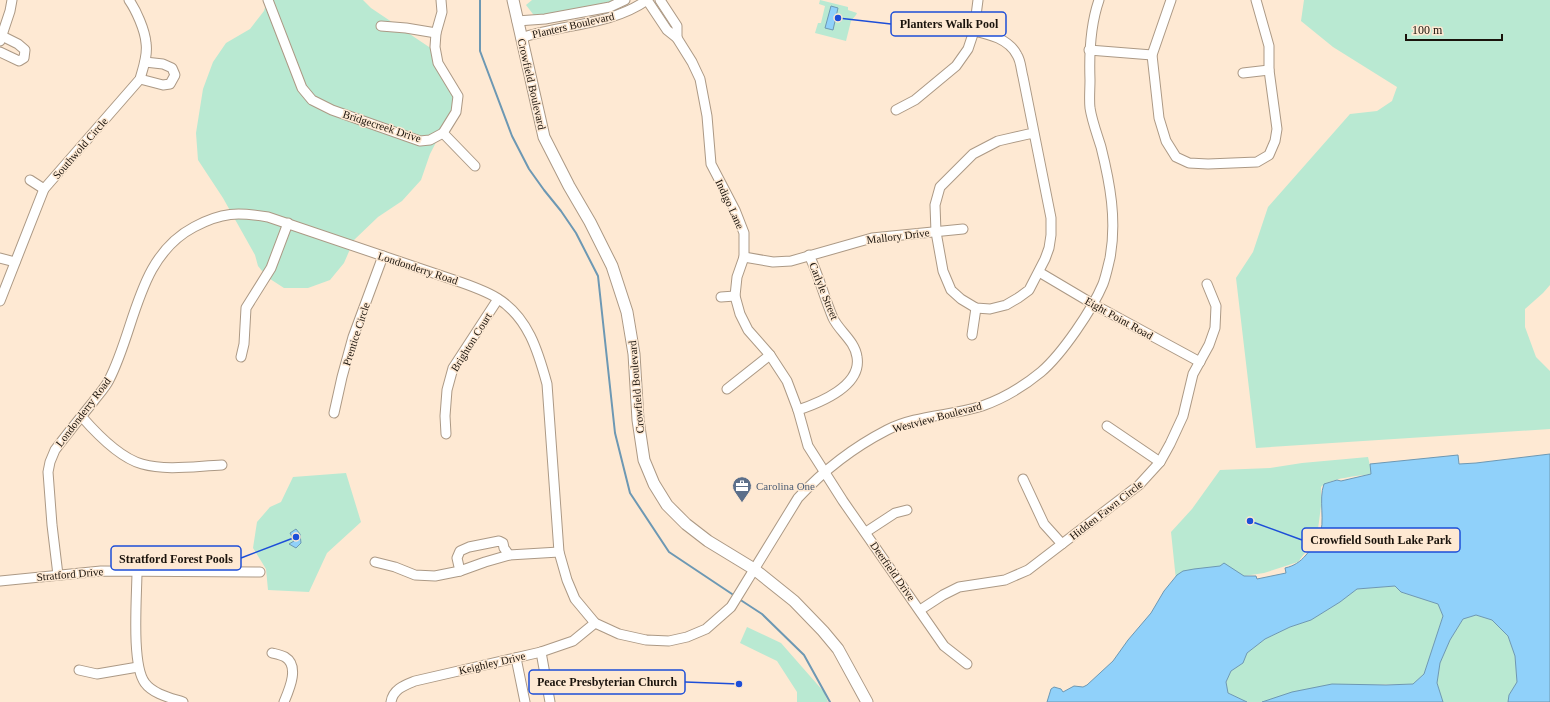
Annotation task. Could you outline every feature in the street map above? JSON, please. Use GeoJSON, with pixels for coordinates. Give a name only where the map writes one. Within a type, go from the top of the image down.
{"type":"FeatureCollection","features":[{"type":"Feature","properties":{"kind":"main road","name":"Crowfield Boulevard"},"geometry":{"type":"LineString","coordinates":[[513,0],[544,137],[612,266],[627,312],[634,354],[638,420],[644,460],[654,484],[667,504],[686,524],[708,541],[754,569],[794,601],[823,631],[838,650],[867,702]]}},
{"type":"Feature","properties":{"kind":"street"},"geometry":{"type":"LineString","coordinates":[[0,52],[19,61],[24,58],[25,50],[18,44],[1,39],[12,0]]}},
{"type":"Feature","properties":{"kind":"street","name":"Southwold Circle"},"geometry":{"type":"LineString","coordinates":[[0,301],[44,189],[140,79],[145,62],[146,43],[136,10],[129,0]]}},
{"type":"Feature","properties":{"kind":"street","name":"Bridgecreek Drive"},"geometry":{"type":"LineString","coordinates":[[268,0],[302,88],[312,100],[332,110],[420,141],[430,140],[443,133]]}},
{"type":"Feature","properties":{"kind":"street"},"geometry":{"type":"LineString","coordinates":[[441,0],[442,12],[436,33],[435,47],[438,62],[458,96],[456,112],[443,133],[475,166]]}},
{"type":"Feature","properties":{"kind":"street","name":"Planters Boulevard"},"geometry":{"type":"LineString","coordinates":[[517,21],[545,18],[610,6],[625,0]]}},
{"type":"Feature","properties":{"kind":"street","name":"Planters Boulevard"},"geometry":{"type":"LineString","coordinates":[[521,38],[542,31],[601,20],[626,11],[647,0]]}},
{"type":"Feature","properties":{"kind":"street","name":"Indigo Lane"},"geometry":{"type":"LineString","coordinates":[[647,0],[667,30],[677,38],[692,62],[700,79],[707,116],[711,164],[735,210],[744,233],[744,257],[737,277],[735,296],[740,314],[748,330],[770,355],[787,381],[798,410],[808,446],[825,472]]}},
{"type":"Feature","properties":{"kind":"street","name":"Indigo Lane"},"geometry":{"type":"LineString","coordinates":[[660,0],[677,26],[677,38]]}},
{"type":"Feature","properties":{"kind":"street"},"geometry":{"type":"LineString","coordinates":[[896,110],[915,100],[956,66],[968,49],[974,31],[978,0]]}},
{"type":"Feature","properties":{"kind":"street","name":"Westview Boulevard"},"geometry":{"type":"LineString","coordinates":[[754,569],[798,498],[825,472],[858,448],[887,430],[926,418],[982,406],[1018,387],[1040,372],[1054,359],[1093,304],[1103,283],[1110,258],[1114,231],[1111,194],[1090,107],[1089,50],[1094,15],[1099,0]]}},
{"type":"Feature","properties":{"kind":"street"},"geometry":{"type":"LineString","coordinates":[[1171,0],[1152,55],[1159,118],[1166,141],[1176,157],[1189,163],[1208,164],[1257,162],[1269,155],[1276,141],[1277,129],[1269,70],[1269,46],[1256,0]]}},
{"type":"Feature","properties":{"kind":"street"},"geometry":{"type":"LineString","coordinates":[[381,26],[436,33]]}},
{"type":"Feature","properties":{"kind":"street"},"geometry":{"type":"LineString","coordinates":[[974,31],[990,34],[1007,43],[1018,55],[1051,218],[1049,248],[1039,272],[1029,290],[1006,305],[990,309],[976,308],[961,299],[951,290],[943,271],[936,232],[935,205],[940,187],[973,154],[998,141],[1033,133]]}},
{"type":"Feature","properties":{"kind":"street"},"geometry":{"type":"LineString","coordinates":[[1089,50],[1152,55]]}},
{"type":"Feature","properties":{"kind":"street"},"geometry":{"type":"LineString","coordinates":[[140,79],[163,85],[170,84],[175,75],[172,68],[163,64],[145,62]]}},
{"type":"Feature","properties":{"kind":"street"},"geometry":{"type":"LineString","coordinates":[[1243,73],[1269,70]]}},
{"type":"Feature","properties":{"kind":"street"},"geometry":{"type":"LineString","coordinates":[[30,180],[44,189]]}},
{"type":"Feature","properties":{"kind":"street","name":"Londonderry Road"},"geometry":{"type":"LineString","coordinates":[[58,575],[48,472],[55,450],[82,417],[109,380],[146,281],[158,260],[171,244],[186,231],[206,220],[226,214],[245,213],[268,216],[484,291],[498,299],[520,320],[531,335],[540,357],[547,384],[559,552],[567,580],[575,599],[595,623],[619,634],[646,640],[669,641],[687,637],[706,629],[731,607],[754,569]]}},
{"type":"Feature","properties":{"kind":"street"},"geometry":{"type":"LineString","coordinates":[[241,357],[244,344],[246,308],[271,268],[288,223]]}},
{"type":"Feature","properties":{"kind":"street","name":"Mallory Drive"},"geometry":{"type":"LineString","coordinates":[[744,257],[773,262],[791,261],[872,238],[963,229]]}},
{"type":"Feature","properties":{"kind":"street","name":"Carlyle Street"},"geometry":{"type":"LineString","coordinates":[[798,410],[815,404],[839,391],[856,371],[857,356],[852,345],[834,320],[818,274],[809,255]]}},
{"type":"Feature","properties":{"kind":"street","name":"Prentice Circle"},"geometry":{"type":"LineString","coordinates":[[334,413],[353,337],[383,256]]}},
{"type":"Feature","properties":{"kind":"street"},"geometry":{"type":"LineString","coordinates":[[0,258],[15,262]]}},
{"type":"Feature","properties":{"kind":"street","name":"Eight Point Road"},"geometry":{"type":"LineString","coordinates":[[1039,272],[1093,304],[1200,362]]}},
{"type":"Feature","properties":{"kind":"street","name":"Hidden Fawn Circle"},"geometry":{"type":"LineString","coordinates":[[920,610],[943,595],[959,588],[1005,580],[1028,570],[1139,485],[1160,462],[1183,416],[1188,389],[1193,374],[1209,345],[1215,328],[1216,306],[1207,284]]}},
{"type":"Feature","properties":{"kind":"street"},"geometry":{"type":"LineString","coordinates":[[721,297],[735,296]]}},
{"type":"Feature","properties":{"kind":"street","name":"Brighton Court"},"geometry":{"type":"LineString","coordinates":[[446,434],[445,416],[447,390],[453,368],[498,299]]}},
{"type":"Feature","properties":{"kind":"street"},"geometry":{"type":"LineString","coordinates":[[972,335],[976,308]]}},
{"type":"Feature","properties":{"kind":"street"},"geometry":{"type":"LineString","coordinates":[[727,389],[770,355]]}},
{"type":"Feature","properties":{"kind":"street"},"geometry":{"type":"LineString","coordinates":[[82,417],[98,435],[140,464],[161,467],[222,465]]}},
{"type":"Feature","properties":{"kind":"street"},"geometry":{"type":"LineString","coordinates":[[1107,426],[1160,462]]}},
{"type":"Feature","properties":{"kind":"street","name":"Deerfield Drive"},"geometry":{"type":"LineString","coordinates":[[825,472],[843,501],[944,646],[967,664]]}},
{"type":"Feature","properties":{"kind":"street"},"geometry":{"type":"LineString","coordinates":[[1023,479],[1044,524],[1062,544]]}},
{"type":"Feature","properties":{"kind":"street"},"geometry":{"type":"LineString","coordinates":[[866,532],[895,513],[907,510]]}},
{"type":"Feature","properties":{"kind":"street"},"geometry":{"type":"LineString","coordinates":[[460,571],[457,558],[460,551],[469,546],[499,541],[503,543],[504,548],[509,555]]}},
{"type":"Feature","properties":{"kind":"street"},"geometry":{"type":"LineString","coordinates":[[375,562],[395,567],[415,576],[434,576],[460,571],[509,555],[559,552]]}},
{"type":"Feature","properties":{"kind":"street","name":"Stratford Drive"},"geometry":{"type":"LineString","coordinates":[[0,581],[101,571],[260,572]]}},
{"type":"Feature","properties":{"kind":"street"},"geometry":{"type":"LineString","coordinates":[[137,571],[136,639],[138,667],[144,683],[157,693],[183,702]]}},
{"type":"Feature","properties":{"kind":"street","name":"Keighley Drive"},"geometry":{"type":"LineString","coordinates":[[391,702],[392,698],[400,687],[415,681],[541,652],[573,640],[595,623]]}},
{"type":"Feature","properties":{"kind":"street"},"geometry":{"type":"LineString","coordinates":[[541,652],[550,702]]}},
{"type":"Feature","properties":{"kind":"street"},"geometry":{"type":"LineString","coordinates":[[272,653],[285,657],[291,665],[292,676],[284,702]]}},
{"type":"Feature","properties":{"kind":"street"},"geometry":{"type":"LineString","coordinates":[[516,658],[525,702]]}},
{"type":"Feature","properties":{"kind":"street"},"geometry":{"type":"LineString","coordinates":[[79,670],[97,674],[138,667]]}},
{"type":"Feature","properties":{"kind":"green space"},"geometry":{"type":"Polygon","coordinates":[[[267,0],[363,0],[371,8],[432,49],[456,97],[447,121],[430,154],[421,180],[402,201],[378,217],[354,240],[344,263],[330,280],[308,288],[284,288],[267,277],[258,266],[255,255],[223,198],[198,160],[196,133],[203,89],[213,62],[226,43],[250,29],[264,11],[267,0]]]}},
{"type":"Feature","properties":{"kind":"green space"},"geometry":{"type":"Polygon","coordinates":[[[532,0],[619,0],[616,3],[536,18],[526,5],[532,0]]]}},
{"type":"Feature","properties":{"kind":"green space"},"geometry":{"type":"Polygon","coordinates":[[[820,0],[848,7],[848,10],[857,13],[851,21],[846,41],[815,33],[818,23],[821,23],[825,6],[819,4],[820,0]]]}},
{"type":"Feature","properties":{"kind":"green space"},"geometry":{"type":"Polygon","coordinates":[[[1304,0],[1550,0],[1550,285],[1525,309],[1525,327],[1536,357],[1550,371],[1550,429],[1256,448],[1236,278],[1253,252],[1268,207],[1350,114],[1377,111],[1392,101],[1397,87],[1333,47],[1301,21],[1304,0]]]}},
{"type":"Feature","properties":{"kind":"green space"},"geometry":{"type":"Polygon","coordinates":[[[1368,457],[1372,474],[1337,479],[1321,487],[1321,506],[1317,537],[1298,562],[1264,573],[1237,577],[1176,580],[1171,532],[1192,509],[1220,470],[1270,468],[1302,463],[1368,457]]]}},
{"type":"Feature","properties":{"kind":"green space"},"geometry":{"type":"Polygon","coordinates":[[[346,473],[361,522],[327,553],[309,592],[268,590],[266,569],[253,548],[257,522],[270,507],[281,502],[293,477],[346,473]]]}},
{"type":"Feature","properties":{"kind":"green space"},"geometry":{"type":"Polygon","coordinates":[[[1395,586],[1401,592],[1438,604],[1443,616],[1424,674],[1413,684],[1360,685],[1262,702],[1247,702],[1228,693],[1226,682],[1231,671],[1243,663],[1247,653],[1265,639],[1290,627],[1311,620],[1340,602],[1357,589],[1395,586]]]}},
{"type":"Feature","properties":{"kind":"green space"},"geometry":{"type":"Polygon","coordinates":[[[1476,615],[1492,620],[1508,636],[1515,656],[1517,682],[1509,695],[1508,702],[1443,702],[1437,683],[1440,663],[1450,640],[1463,619],[1476,615]]]}},
{"type":"Feature","properties":{"kind":"green space"},"geometry":{"type":"Polygon","coordinates":[[[747,627],[781,643],[824,692],[828,702],[797,702],[797,692],[777,661],[740,643],[747,627]]]}},
{"type":"Feature","properties":{"kind":"water"},"geometry":{"type":"Polygon","coordinates":[[[831,6],[838,8],[833,30],[825,28],[831,6]]]}},
{"type":"Feature","properties":{"kind":"water"},"geometry":{"type":"Polygon","coordinates":[[[1550,454],[1550,702],[1508,702],[1509,695],[1517,682],[1515,656],[1508,636],[1492,620],[1476,615],[1463,619],[1450,640],[1440,663],[1437,683],[1443,702],[1262,702],[1292,692],[1332,684],[1413,684],[1424,674],[1443,616],[1438,604],[1401,592],[1395,586],[1357,589],[1340,602],[1311,620],[1290,627],[1265,639],[1247,653],[1243,663],[1231,671],[1226,682],[1228,693],[1247,702],[1047,702],[1051,689],[1054,687],[1061,689],[1063,692],[1074,686],[1083,687],[1113,661],[1128,640],[1151,613],[1164,591],[1177,575],[1183,571],[1220,566],[1224,563],[1244,576],[1256,576],[1257,579],[1286,573],[1285,568],[1294,565],[1301,560],[1319,537],[1322,525],[1322,490],[1324,484],[1337,480],[1341,481],[1371,474],[1370,464],[1458,455],[1459,464],[1550,454]]]}},
{"type":"Feature","properties":{"kind":"water"},"geometry":{"type":"Polygon","coordinates":[[[296,529],[300,534],[301,543],[296,548],[289,544],[294,541],[290,533],[296,529]]]}},
{"type":"Feature","properties":{"kind":"waterway"},"geometry":{"type":"LineString","coordinates":[[480,0],[480,51],[512,136],[529,169],[576,233],[598,276],[615,433],[630,493],[669,552],[735,596]]}},
{"type":"Feature","properties":{"kind":"waterway"},"geometry":{"type":"LineString","coordinates":[[739,599],[762,614],[804,655],[830,702]]}},
{"type":"Feature","properties":{"kind":"place","name":"Planters Walk Pool"},"geometry":{"type":"Point","coordinates":[838,18]}},
{"type":"Feature","properties":{"kind":"place","name":"Carolina One"},"geometry":{"type":"Point","coordinates":[742,503]}},
{"type":"Feature","properties":{"kind":"place","name":"Crowfield South Lake Park"},"geometry":{"type":"Point","coordinates":[1250,521]}},
{"type":"Feature","properties":{"kind":"place","name":"Stratford Forest Pools"},"geometry":{"type":"Point","coordinates":[296,537]}},
{"type":"Feature","properties":{"kind":"place","name":"Peace Presbyterian Church"},"geometry":{"type":"Point","coordinates":[739,684]}}]}
